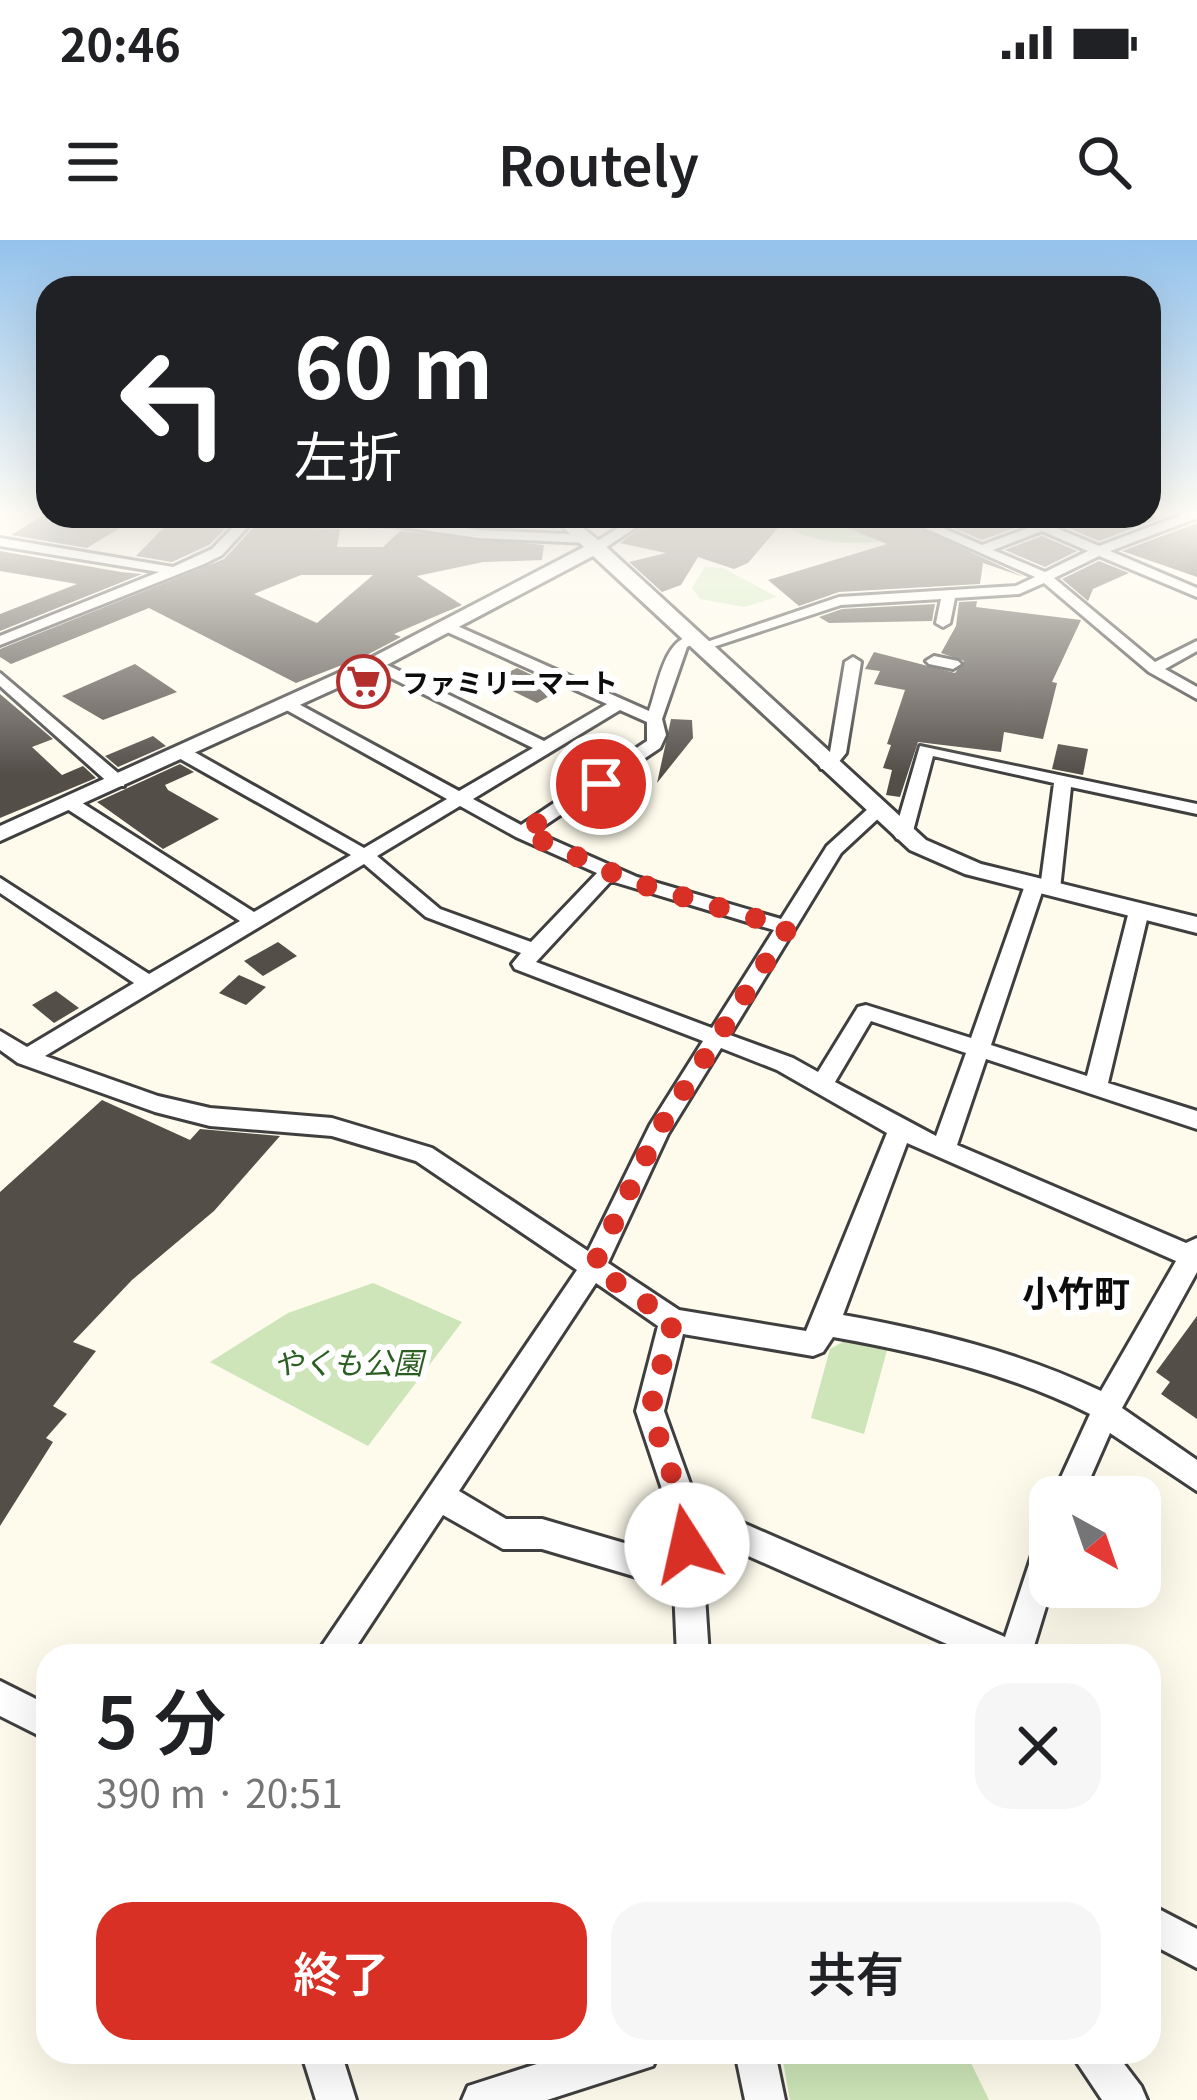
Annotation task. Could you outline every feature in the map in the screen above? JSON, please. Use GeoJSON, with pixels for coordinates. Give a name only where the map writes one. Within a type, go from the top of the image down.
{"type":"FeatureCollection","features":[{"type":"Feature","properties":{"kind":"street"},"geometry":{"type":"LineString","coordinates":[[0,641],[105,600]]}},
{"type":"Feature","properties":{"kind":"street"},"geometry":{"type":"LineString","coordinates":[[0,834],[374,664],[497,600]]}},
{"type":"Feature","properties":{"kind":"street"},"geometry":{"type":"LineString","coordinates":[[653,600],[903,835],[953,863],[1197,925]]}},
{"type":"Feature","properties":{"kind":"street"},"geometry":{"type":"LineString","coordinates":[[523,832],[653,744],[658,735],[654,719],[680,644],[838,602],[899,600]]}},
{"type":"Feature","properties":{"kind":"street"},"geometry":{"type":"LineString","coordinates":[[944,622],[948,600]]}},
{"type":"Feature","properties":{"kind":"street"},"geometry":{"type":"LineString","coordinates":[[1071,600],[1154,669],[1197,694]]}},
{"type":"Feature","properties":{"kind":"street"},"geometry":{"type":"LineString","coordinates":[[450,628],[654,719]]}},
{"type":"Feature","properties":{"kind":"street"},"geometry":{"type":"LineString","coordinates":[[1154,669],[1197,645]]}},
{"type":"Feature","properties":{"kind":"street"},"geometry":{"type":"LineString","coordinates":[[934,661],[953,664]]}},
{"type":"Feature","properties":{"kind":"street"},"geometry":{"type":"LineString","coordinates":[[826,765],[838,753],[854,662]]}},
{"type":"Feature","properties":{"kind":"street"},"geometry":{"type":"LineString","coordinates":[[374,664],[544,748]]}},
{"type":"Feature","properties":{"kind":"street"},"geometry":{"type":"LineString","coordinates":[[0,678],[118,782]]}},
{"type":"Feature","properties":{"kind":"street"},"geometry":{"type":"LineString","coordinates":[[287,704],[523,832],[617,874],[788,928]]}},
{"type":"Feature","properties":{"kind":"street"},"geometry":{"type":"LineString","coordinates":[[26,1057],[619,704]]}},
{"type":"Feature","properties":{"kind":"street"},"geometry":{"type":"LineString","coordinates":[[903,835],[926,750],[1197,809]]}},
{"type":"Feature","properties":{"kind":"street"},"geometry":{"type":"LineString","coordinates":[[183,753],[364,855],[433,913],[534,951]]}},
{"type":"Feature","properties":{"kind":"street"},"geometry":{"type":"LineString","coordinates":[[944,1148],[1042,887],[1063,778]]}},
{"type":"Feature","properties":{"kind":"street"},"geometry":{"type":"LineString","coordinates":[[70,803],[254,921]]}},
{"type":"Feature","properties":{"kind":"street"},"geometry":{"type":"LineString","coordinates":[[339,1644],[593,1267],[658,1131],[834,850],[876,812]]}},
{"type":"Feature","properties":{"kind":"street"},"geometry":{"type":"LineString","coordinates":[[617,874],[604,877],[522,964],[717,1037],[822,1084],[824,1090],[900,1130],[1194,1253],[1106,1410],[1076,1476]]}},
{"type":"Feature","properties":{"kind":"street"},"geometry":{"type":"LineString","coordinates":[[0,884],[149,983]]}},
{"type":"Feature","properties":{"kind":"street"},"geometry":{"type":"LineString","coordinates":[[1096,1086],[1138,911]]}},
{"type":"Feature","properties":{"kind":"street"},"geometry":{"type":"LineString","coordinates":[[822,1084],[866,1012],[1197,1120]]}},
{"type":"Feature","properties":{"kind":"street"},"geometry":{"type":"LineString","coordinates":[[0,1040],[26,1057],[155,1104],[210,1117],[332,1127],[424,1154],[673,1321],[814,1344],[826,1324],[900,1130]]}},
{"type":"Feature","properties":{"kind":"street"},"geometry":{"type":"LineString","coordinates":[[673,1321],[650,1411],[685,1513],[692,1644]]}},
{"type":"Feature","properties":{"kind":"street"},"geometry":{"type":"LineString","coordinates":[[826,1324],[951,1345],[1049,1377],[1106,1410],[1197,1477]]}},
{"type":"Feature","properties":{"kind":"street"},"geometry":{"type":"LineString","coordinates":[[438,1496],[503,1534],[542,1534],[689,1577]]}},
{"type":"Feature","properties":{"kind":"street"},"geometry":{"type":"LineString","coordinates":[[685,1513],[985,1644]]}},
{"type":"Feature","properties":{"kind":"street"},"geometry":{"type":"LineString","coordinates":[[1017,1644],[1029,1608]]}},
{"type":"Feature","properties":{"kind":"street"},"geometry":{"type":"LineString","coordinates":[[0,1698],[36,1717]]}},
{"type":"Feature","properties":{"kind":"street"},"geometry":{"type":"LineString","coordinates":[[1161,1929],[1197,1948]]}},
{"type":"Feature","properties":{"kind":"street"},"geometry":{"type":"LineString","coordinates":[[325,2064],[336,2100]]}},
{"type":"Feature","properties":{"kind":"street"},"geometry":{"type":"LineString","coordinates":[[482,2100],[600,2064]]}},
{"type":"Feature","properties":{"kind":"street"},"geometry":{"type":"LineString","coordinates":[[758,2064],[765,2100]]}},
{"type":"Feature","properties":{"kind":"street"},"geometry":{"type":"LineString","coordinates":[[1099,2064],[1127,2100]]}},
{"type":"Feature","properties":{"kind":"green space"},"geometry":{"type":"Polygon","coordinates":[[[704,600],[768,600],[744,607],[704,600]]]}},
{"type":"Feature","properties":{"kind":"green space","name":"やくも公園"},"geometry":{"type":"Polygon","coordinates":[[[373,1283],[462,1322],[368,1446],[210,1362],[288,1313],[373,1283]]]}},
{"type":"Feature","properties":{"kind":"green space"},"geometry":{"type":"Polygon","coordinates":[[[850,1338],[889,1343],[864,1434],[811,1418],[830,1349],[850,1338]]]}},
{"type":"Feature","properties":{"kind":"green space"},"geometry":{"type":"Polygon","coordinates":[[[784,2064],[971,2064],[989,2100],[790,2100],[784,2064]]]}},
{"type":"Feature","properties":{"kind":"building"},"geometry":{"type":"Polygon","coordinates":[[[36,600],[78,600],[0,631],[0,614],[36,600]]]}},
{"type":"Feature","properties":{"kind":"building"},"geometry":{"type":"Polygon","coordinates":[[[122,600],[267,600],[317,623],[344,600],[454,600],[462,605],[394,634],[401,637],[365,656],[296,683],[149,608],[11,664],[0,657],[0,649],[122,600]]]}},
{"type":"Feature","properties":{"kind":"building"},"geometry":{"type":"Polygon","coordinates":[[[977,601],[976,607],[1081,620],[1052,682],[1057,683],[1043,739],[1004,732],[1001,752],[918,742],[900,797],[886,795],[892,770],[883,768],[891,745],[887,744],[905,690],[874,684],[880,671],[865,669],[874,652],[955,673],[964,661],[941,653],[956,626],[959,602],[977,601]]]}},
{"type":"Feature","properties":{"kind":"building"},"geometry":{"type":"Polygon","coordinates":[[[935,604],[932,621],[829,623],[819,617],[842,609],[935,604]]]}},
{"type":"Feature","properties":{"kind":"building"},"geometry":{"type":"Polygon","coordinates":[[[135,664],[177,692],[103,720],[62,696],[135,664]]]}},
{"type":"Feature","properties":{"kind":"building"},"geometry":{"type":"Polygon","coordinates":[[[517,668],[562,689],[537,703],[492,681],[517,668]]]}},
{"type":"Feature","properties":{"kind":"building"},"geometry":{"type":"Polygon","coordinates":[[[0,694],[53,739],[32,747],[62,775],[83,766],[96,778],[0,818],[0,694]]]}},
{"type":"Feature","properties":{"kind":"building"},"geometry":{"type":"Polygon","coordinates":[[[671,719],[692,720],[693,738],[657,783],[671,719]]]}},
{"type":"Feature","properties":{"kind":"building"},"geometry":{"type":"Polygon","coordinates":[[[153,736],[166,746],[118,767],[105,756],[153,736]]]}},
{"type":"Feature","properties":{"kind":"building"},"geometry":{"type":"Polygon","coordinates":[[[1058,744],[1088,749],[1083,775],[1052,769],[1058,744]]]}},
{"type":"Feature","properties":{"kind":"building"},"geometry":{"type":"Polygon","coordinates":[[[180,764],[194,772],[165,785],[168,790],[219,819],[163,849],[97,802],[180,764]]]}},
{"type":"Feature","properties":{"kind":"building"},"geometry":{"type":"Polygon","coordinates":[[[278,942],[297,956],[263,976],[244,961],[278,942]]]}},
{"type":"Feature","properties":{"kind":"building"},"geometry":{"type":"Polygon","coordinates":[[[239,975],[266,987],[246,1005],[219,993],[239,975]]]}},
{"type":"Feature","properties":{"kind":"building"},"geometry":{"type":"Polygon","coordinates":[[[56,991],[79,1008],[54,1023],[32,1005],[56,991]]]}},
{"type":"Feature","properties":{"kind":"building"},"geometry":{"type":"Polygon","coordinates":[[[102,1100],[190,1140],[200,1129],[280,1136],[214,1211],[132,1280],[73,1342],[96,1351],[53,1406],[67,1414],[46,1438],[53,1442],[0,1526],[0,1192],[102,1100]]]}},
{"type":"Feature","properties":{"kind":"building"},"geometry":{"type":"Polygon","coordinates":[[[1197,1316],[1197,1419],[1161,1394],[1170,1382],[1156,1372],[1197,1316]]]}},
{"type":"Feature","properties":{"kind":"place","name":"ファミリーマート"},"geometry":{"type":"Point","coordinates":[363,681]}},
{"type":"Feature","properties":{"kind":"district","name":"小竹町"},"geometry":{"type":"Point","coordinates":[1076,1291]}},
{"type":"Feature","properties":{"kind":"route"},"geometry":{"type":"LineString","coordinates":[[601,784],[523,832],[630,881],[788,928],[658,1131],[593,1267],[673,1321],[660,1355],[650,1411],[685,1513],[687,1545]]}}]}
